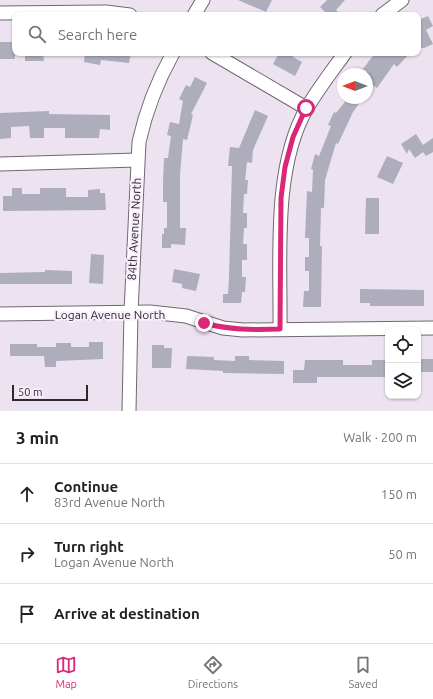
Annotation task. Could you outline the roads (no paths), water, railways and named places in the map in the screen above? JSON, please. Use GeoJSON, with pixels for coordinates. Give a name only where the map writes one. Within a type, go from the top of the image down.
{"type":"FeatureCollection","features":[{"type":"Feature","properties":{"kind":"street"},"geometry":{"type":"LineString","coordinates":[[196,12],[203,0]]}},
{"type":"Feature","properties":{"kind":"street"},"geometry":{"type":"LineString","coordinates":[[386,12],[402,0]]}},
{"type":"Feature","properties":{"kind":"street"},"geometry":{"type":"LineString","coordinates":[[0,13],[12,13]]}},
{"type":"Feature","properties":{"kind":"street","name":"84th Avenue North"},"geometry":{"type":"LineString","coordinates":[[129,411],[130,312],[137,160],[145,115],[154,91],[172,56]]}},
{"type":"Feature","properties":{"kind":"street"},"geometry":{"type":"LineString","coordinates":[[217,56],[306,108]]}},
{"type":"Feature","properties":{"kind":"street"},"geometry":{"type":"LineString","coordinates":[[280,329],[282,190],[285,167],[293,137],[306,108],[343,56]]}},
{"type":"Feature","properties":{"kind":"street"},"geometry":{"type":"LineString","coordinates":[[0,164],[137,160]]}},
{"type":"Feature","properties":{"kind":"street","name":"Logan Avenue North"},"geometry":{"type":"LineString","coordinates":[[0,314],[150,312],[186,316],[223,328],[243,330],[433,328]]}}]}
